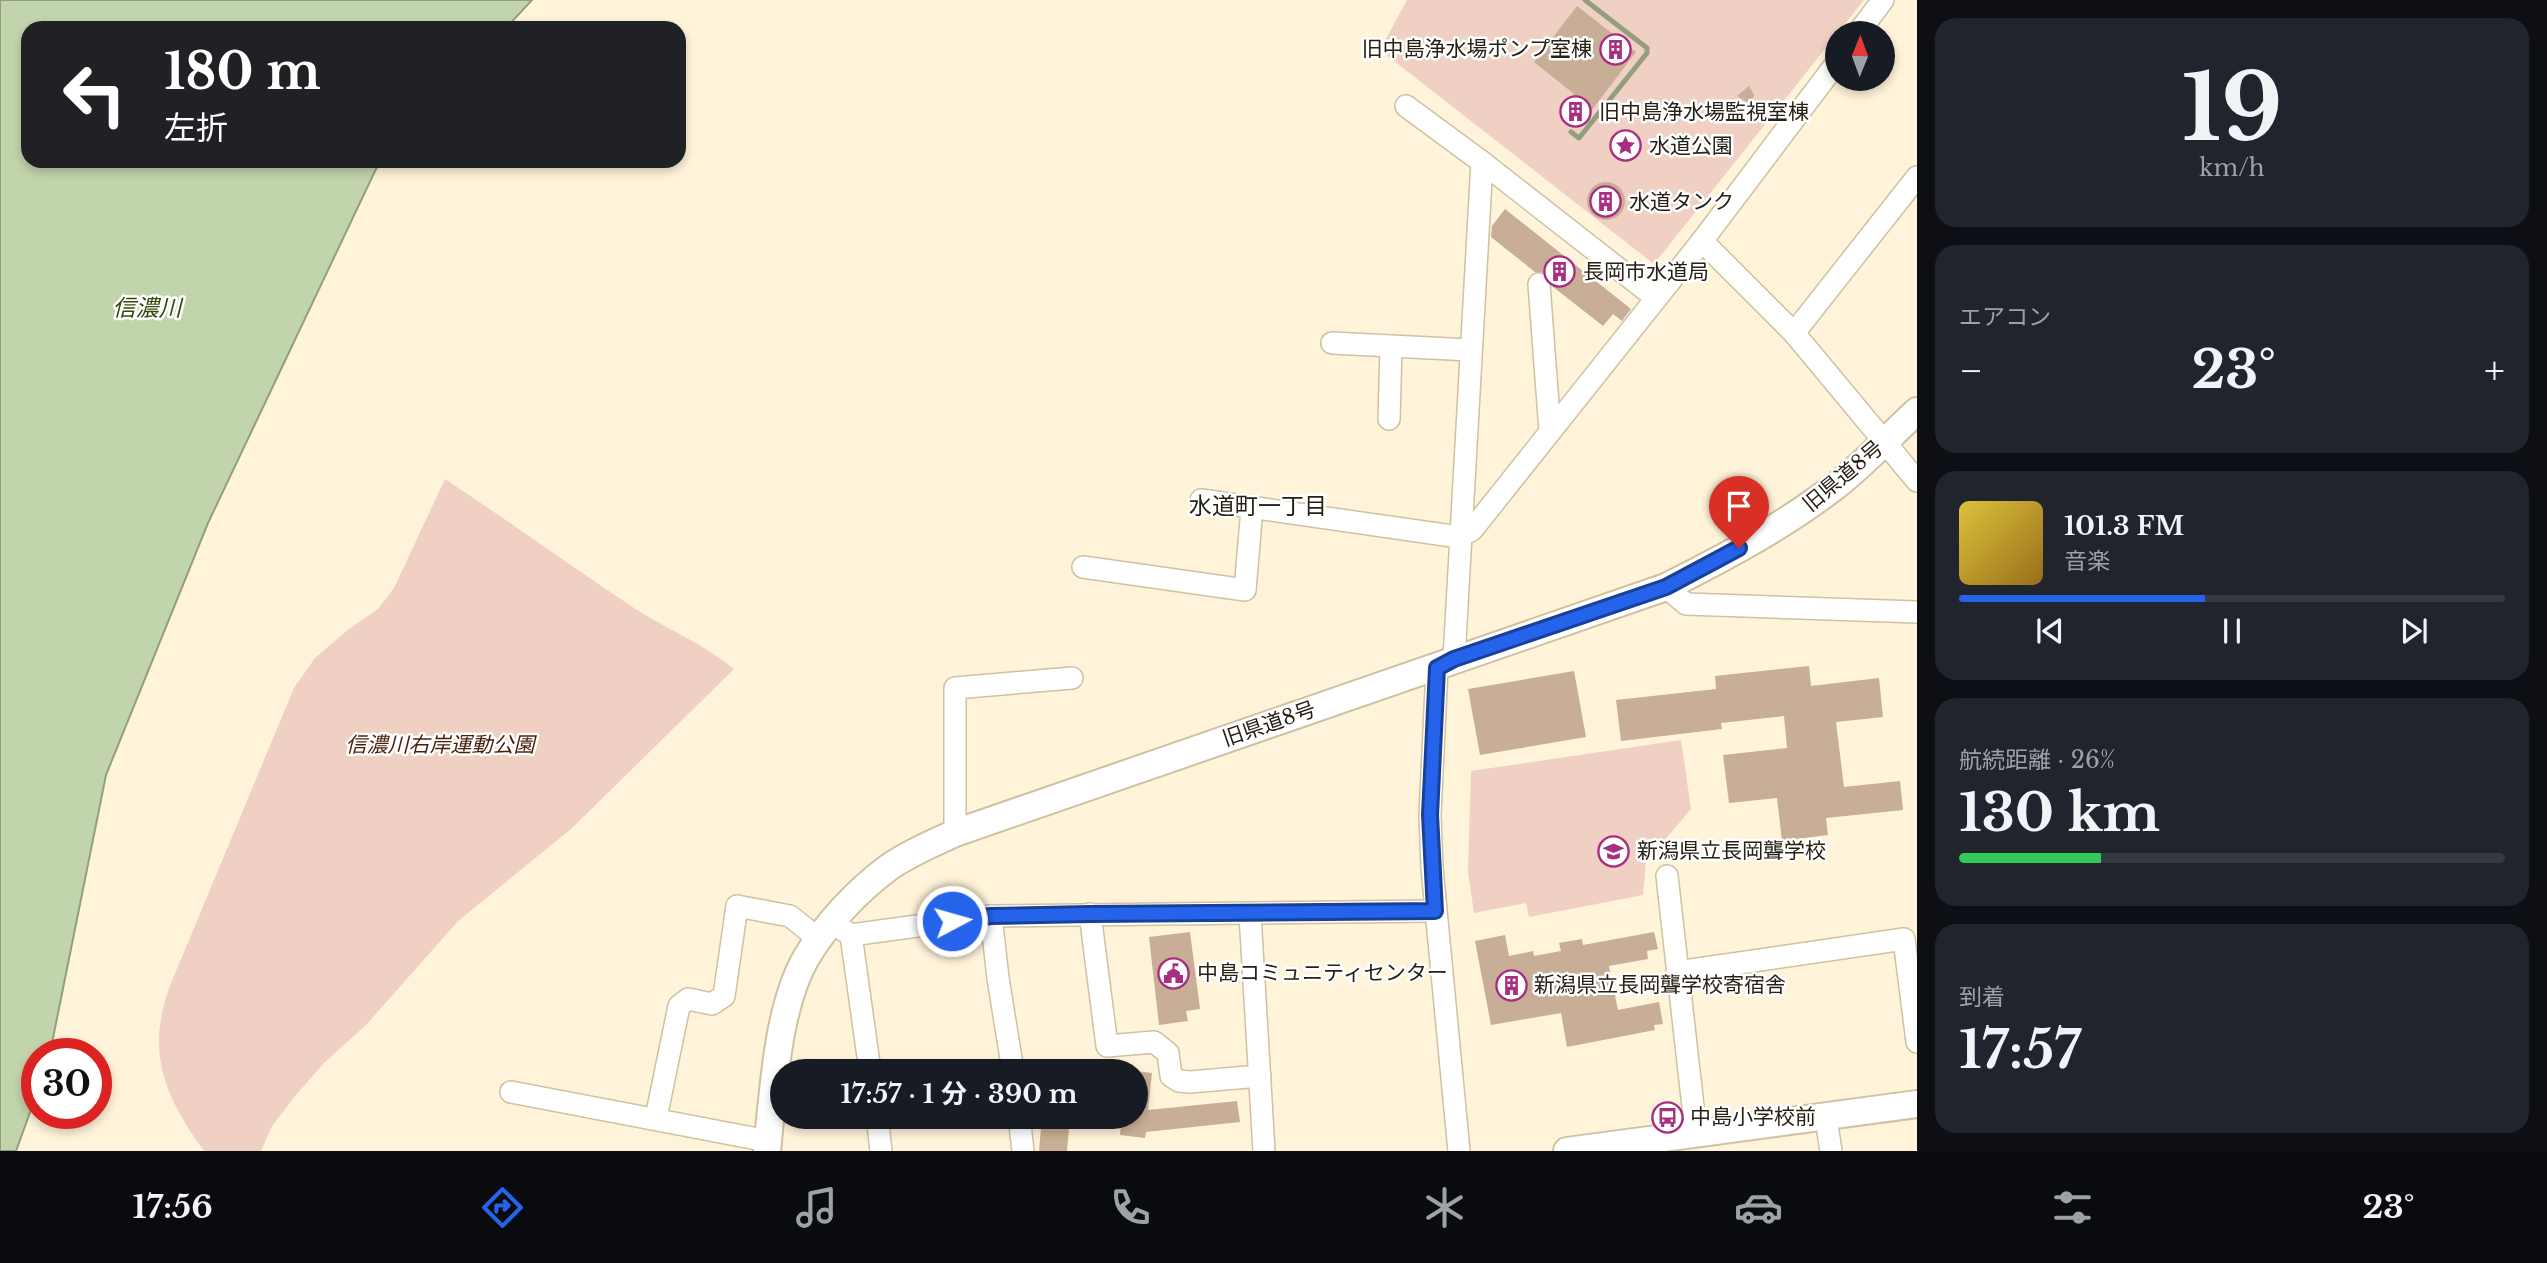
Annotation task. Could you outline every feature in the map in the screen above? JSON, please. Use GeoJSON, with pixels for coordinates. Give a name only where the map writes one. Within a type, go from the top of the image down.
{"type":"FeatureCollection","features":[{"type":"Feature","properties":{"kind":"street"},"geometry":{"type":"LineString","coordinates":[[1867,21],[1883,0]]}},
{"type":"Feature","properties":{"kind":"street"},"geometry":{"type":"LineString","coordinates":[[1201,500],[1459,537],[1472,530],[1702,242],[1825,78]]}},
{"type":"Feature","properties":{"kind":"street"},"geometry":{"type":"LineString","coordinates":[[1406,106],[1656,298]]}},
{"type":"Feature","properties":{"kind":"street"},"geometry":{"type":"LineString","coordinates":[[1459,1151],[1435,911],[1430,815],[1459,537],[1482,162]]}},
{"type":"Feature","properties":{"kind":"street"},"geometry":{"type":"LineString","coordinates":[[1794,334],[1917,177]]}},
{"type":"Feature","properties":{"kind":"street"},"geometry":{"type":"LineString","coordinates":[[1702,242],[1794,334],[1917,481]]}},
{"type":"Feature","properties":{"kind":"street"},"geometry":{"type":"LineString","coordinates":[[1539,284],[1550,431]]}},
{"type":"Feature","properties":{"kind":"street"},"geometry":{"type":"LineString","coordinates":[[1332,343],[1471,350]]}},
{"type":"Feature","properties":{"kind":"street"},"geometry":{"type":"LineString","coordinates":[[1389,419],[1391,348]]}},
{"type":"Feature","properties":{"kind":"street","name":"旧県道8号"},"geometry":{"type":"LineString","coordinates":[[768,1146],[784,1024],[798,976],[806,958],[834,932],[868,884],[890,867],[919,849],[954,833],[1666,587],[1796,515],[1836,486],[1917,411]]}},
{"type":"Feature","properties":{"kind":"street"},"geometry":{"type":"LineString","coordinates":[[1083,567],[1245,590],[1252,508]]}},
{"type":"Feature","properties":{"kind":"street"},"geometry":{"type":"LineString","coordinates":[[1666,587],[1686,604],[1917,612]]}},
{"type":"Feature","properties":{"kind":"street"},"geometry":{"type":"LineString","coordinates":[[954,833],[955,688],[1072,678]]}},
{"type":"Feature","properties":{"kind":"street"},"geometry":{"type":"LineString","coordinates":[[1667,876],[1696,1133]]}},
{"type":"Feature","properties":{"kind":"street"},"geometry":{"type":"LineString","coordinates":[[656,1118],[679,1006],[688,999],[712,1004],[724,996],[737,906],[790,916],[834,932],[991,916],[1435,911]]}},
{"type":"Feature","properties":{"kind":"street"},"geometry":{"type":"LineString","coordinates":[[1090,914],[1107,1045],[1154,1042],[1168,1053],[1171,1076],[1179,1081],[1190,1083],[1260,1076]]}},
{"type":"Feature","properties":{"kind":"street"},"geometry":{"type":"LineString","coordinates":[[1250,914],[1264,1151]]}},
{"type":"Feature","properties":{"kind":"street"},"geometry":{"type":"LineString","coordinates":[[991,916],[1011,1059]]}},
{"type":"Feature","properties":{"kind":"street"},"geometry":{"type":"LineString","coordinates":[[834,932],[867,1059]]}},
{"type":"Feature","properties":{"kind":"street"},"geometry":{"type":"LineString","coordinates":[[1677,972],[1904,939],[1917,1042]]}},
{"type":"Feature","properties":{"kind":"street"},"geometry":{"type":"LineString","coordinates":[[512,1092],[656,1118],[768,1146]]}},
{"type":"Feature","properties":{"kind":"street"},"geometry":{"type":"LineString","coordinates":[[1567,1151],[1917,1104]]}},
{"type":"Feature","properties":{"kind":"street"},"geometry":{"type":"LineString","coordinates":[[1826,1118],[1831,1151]]}},
{"type":"Feature","properties":{"kind":"street"},"geometry":{"type":"LineString","coordinates":[[878,1129],[881,1151]]}},
{"type":"Feature","properties":{"kind":"street"},"geometry":{"type":"LineString","coordinates":[[1020,1129],[1023,1151]]}},
{"type":"Feature","properties":{"kind":"green space","name":"水道公園"},"geometry":{"type":"Polygon","coordinates":[[[1407,0],[1864,0],[1847,21],[1825,21],[1825,49],[1654,264],[1380,50],[1407,0]]]}},
{"type":"Feature","properties":{"kind":"green space","name":"信濃川右岸運動公園"},"geometry":{"type":"Polygon","coordinates":[[[445,479],[634,608],[698,644],[734,669],[571,829],[458,921],[367,1024],[324,1063],[296,1095],[272,1126],[261,1151],[204,1151],[179,1112],[163,1074],[159,1034],[169,988],[294,688],[315,658],[378,609],[394,588],[445,479]]]}},
{"type":"Feature","properties":{"kind":"green space"},"geometry":{"type":"Polygon","coordinates":[[[1681,740],[1691,809],[1646,862],[1643,895],[1529,917],[1526,903],[1474,913],[1468,873],[1471,771],[1681,740]]]}},
{"type":"Feature","properties":{"kind":"water","name":"信濃川"},"geometry":{"type":"Polygon","coordinates":[[[0,0],[532,0],[512,21],[21,21],[21,168],[377,168],[208,523],[106,775],[53,1038],[21,1038],[21,1129],[24,1129],[16,1151],[0,1151],[0,0]]]}},
{"type":"Feature","properties":{"kind":"building"},"geometry":{"type":"Polygon","coordinates":[[[1577,6],[1636,52],[1579,127],[1560,112],[1574,94],[1534,62],[1577,6]]]}},
{"type":"Feature","properties":{"kind":"building"},"geometry":{"type":"Polygon","coordinates":[[[1749,86],[1754,95],[1752,101],[1747,102],[1737,96],[1749,86]]]}},
{"type":"Feature","properties":{"kind":"building","name":"水道タンク"},"geometry":{"type":"Polygon","coordinates":[[[1606,182],[1620,187],[1625,201],[1620,215],[1606,220],[1592,215],[1587,201],[1592,187],[1606,182]]]}},
{"type":"Feature","properties":{"kind":"building","name":"長岡市水道局"},"geometry":{"type":"Polygon","coordinates":[[[1505,209],[1631,309],[1622,321],[1613,314],[1603,326],[1552,286],[1550,277],[1545,273],[1535,272],[1491,237],[1492,226],[1505,209]]]}},
{"type":"Feature","properties":{"kind":"building"},"geometry":{"type":"Polygon","coordinates":[[[1809,666],[1811,686],[1879,678],[1883,717],[1836,722],[1844,787],[1900,781],[1903,810],[1826,818],[1828,835],[1782,841],[1777,798],[1729,803],[1723,755],[1787,748],[1784,716],[1721,723],[1722,729],[1621,741],[1616,700],[1716,689],[1715,676],[1809,666]]]}},
{"type":"Feature","properties":{"kind":"building"},"geometry":{"type":"Polygon","coordinates":[[[1574,671],[1586,737],[1480,755],[1468,689],[1574,671]]]}},
{"type":"Feature","properties":{"kind":"building","name":"中島コミュニティセンター"},"geometry":{"type":"Polygon","coordinates":[[[1190,932],[1200,1009],[1186,1011],[1188,1021],[1159,1025],[1149,937],[1190,932]]]}},
{"type":"Feature","properties":{"kind":"building"},"geometry":{"type":"Polygon","coordinates":[[[1654,932],[1658,949],[1647,951],[1648,959],[1609,966],[1618,1010],[1659,1002],[1663,1024],[1654,1025],[1655,1030],[1567,1047],[1561,1013],[1491,1025],[1475,941],[1505,935],[1509,956],[1533,951],[1534,956],[1561,951],[1559,943],[1582,939],[1583,945],[1654,932]]]}},
{"type":"Feature","properties":{"kind":"building"},"geometry":{"type":"Polygon","coordinates":[[[1148,1072],[1152,1073],[1148,1110],[1148,1072]]]}},
{"type":"Feature","properties":{"kind":"building"},"geometry":{"type":"Polygon","coordinates":[[[1237,1101],[1240,1122],[1146,1132],[1145,1138],[1120,1135],[1121,1129],[1148,1129],[1148,1110],[1237,1101]]]}},
{"type":"Feature","properties":{"kind":"building"},"geometry":{"type":"Polygon","coordinates":[[[1041,1129],[1069,1129],[1067,1151],[1039,1151],[1041,1129]]]}},
{"type":"Feature","properties":{"kind":"waterway"},"geometry":{"type":"LineString","coordinates":[[1571,132],[1579,138],[1647,53],[1647,48],[1585,0]]}},
{"type":"Feature","properties":{"kind":"place","name":"旧中島浄水場ポンプ室棟"},"geometry":{"type":"Point","coordinates":[1615,49]}},
{"type":"Feature","properties":{"kind":"place","name":"旧中島浄水場監視室棟"},"geometry":{"type":"Point","coordinates":[1576,112]}},
{"type":"Feature","properties":{"kind":"place","name":"水道公園"},"geometry":{"type":"Point","coordinates":[1626,146]}},
{"type":"Feature","properties":{"kind":"place","name":"水道タンク"},"geometry":{"type":"Point","coordinates":[1606,202]}},
{"type":"Feature","properties":{"kind":"place","name":"長岡市水道局"},"geometry":{"type":"Point","coordinates":[1560,272]}},
{"type":"Feature","properties":{"kind":"place","name":"新潟県立長岡聾学校"},"geometry":{"type":"Point","coordinates":[1614,851]}},
{"type":"Feature","properties":{"kind":"place","name":"中島コミュニティセンター"},"geometry":{"type":"Point","coordinates":[1174,973]}},
{"type":"Feature","properties":{"kind":"place","name":"新潟県立長岡聾学校寄宿舎"},"geometry":{"type":"Point","coordinates":[1511,985]}},
{"type":"Feature","properties":{"kind":"place","name":"中島小学校前"},"geometry":{"type":"Point","coordinates":[1667,1117]}},
{"type":"Feature","properties":{"kind":"district","name":"水道町一丁目"},"geometry":{"type":"Point","coordinates":[1258,506]}},
{"type":"Feature","properties":{"kind":"route"},"geometry":{"type":"LineString","coordinates":[[952,921],[991,916],[1435,911],[1430,815],[1437,668],[1454,659],[1666,587],[1739,548]]}}]}
